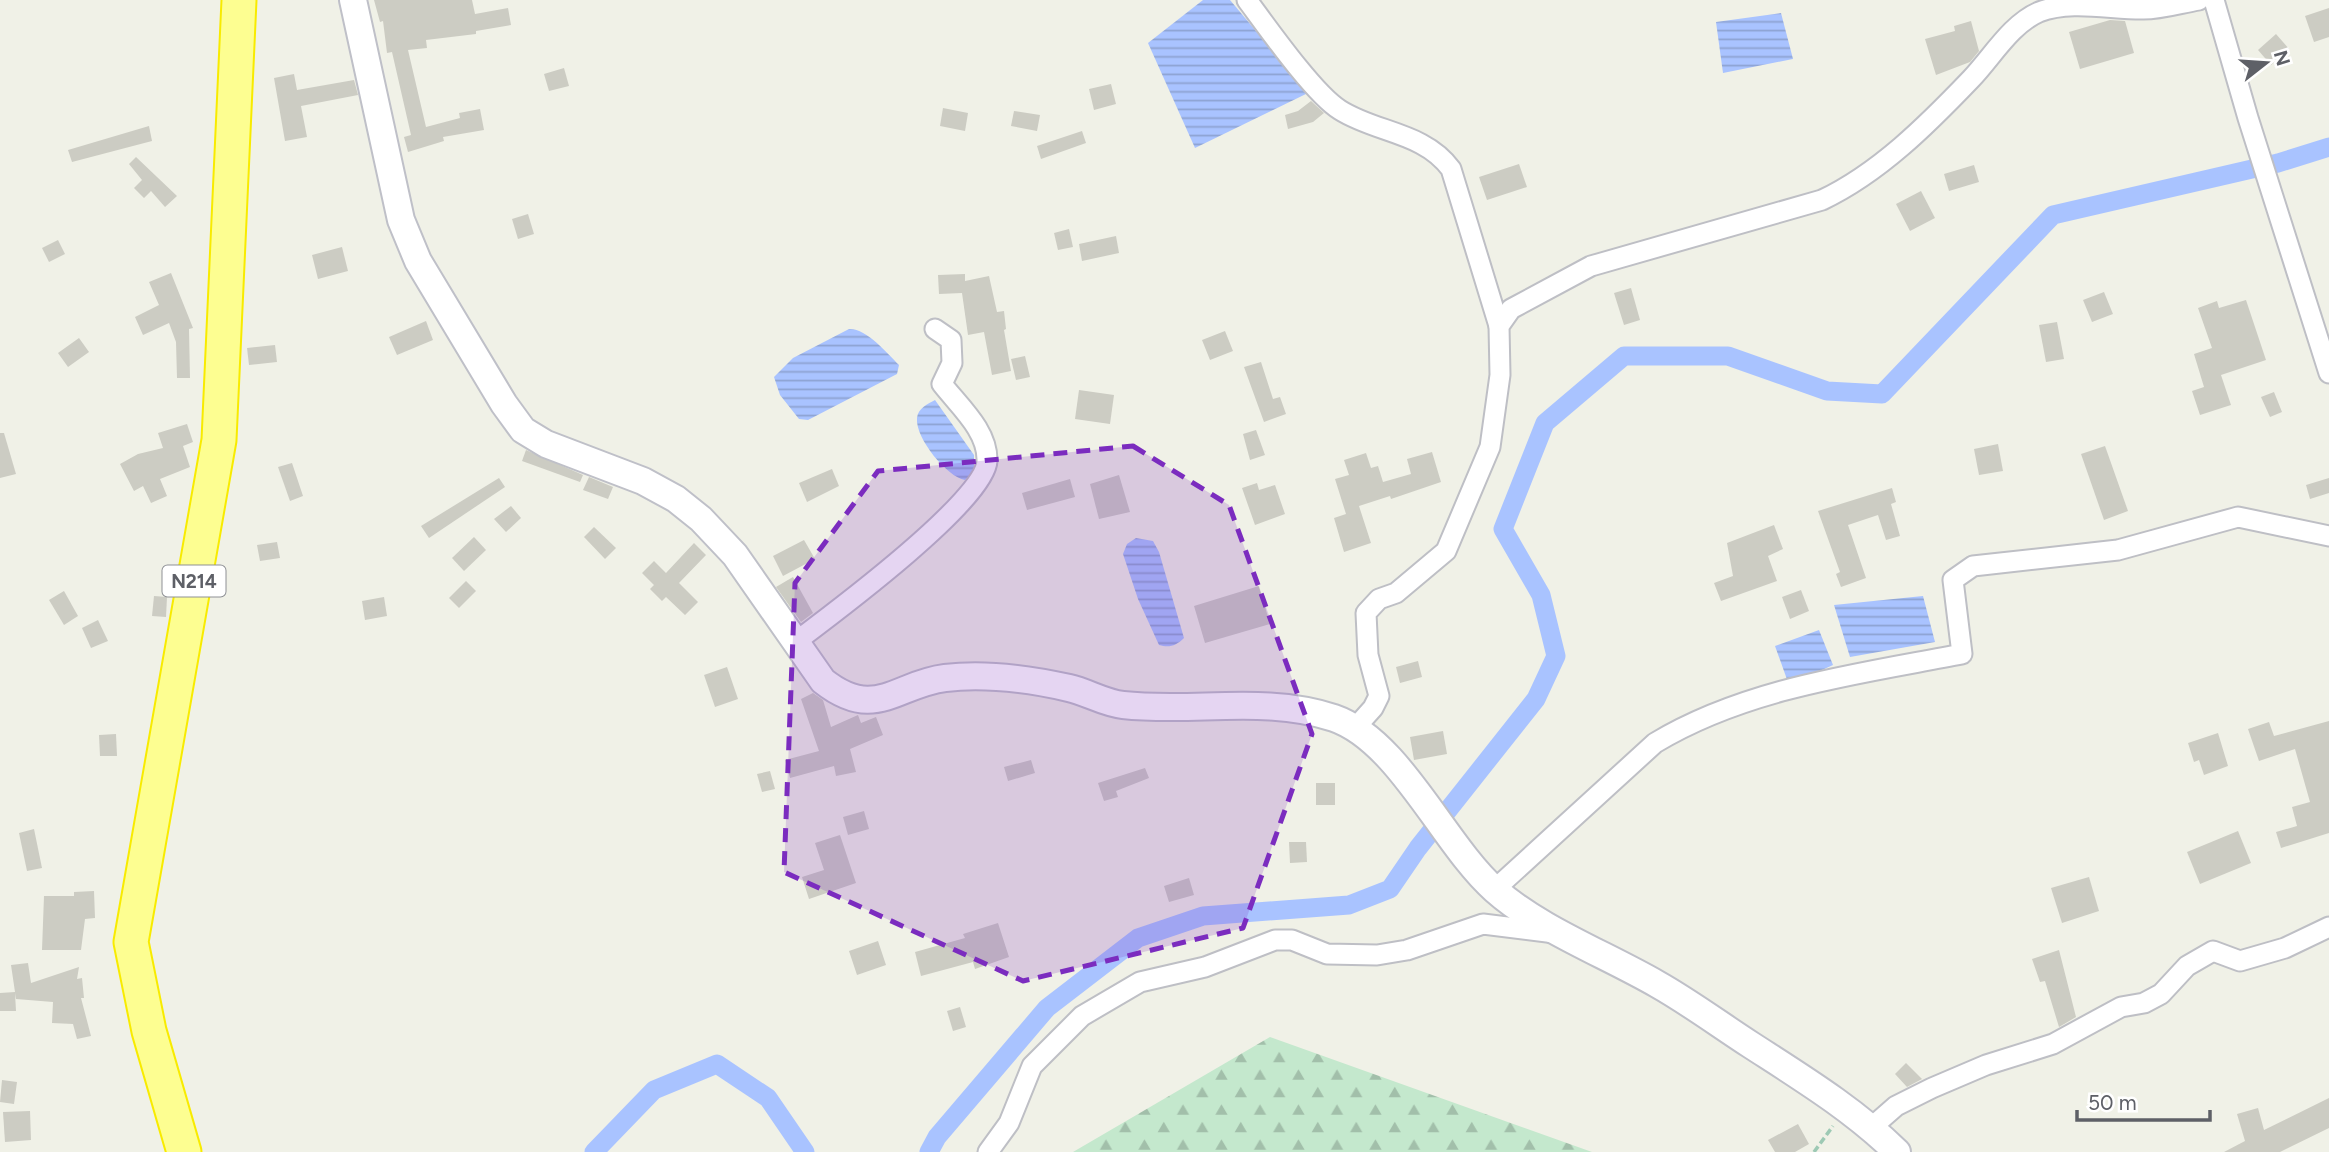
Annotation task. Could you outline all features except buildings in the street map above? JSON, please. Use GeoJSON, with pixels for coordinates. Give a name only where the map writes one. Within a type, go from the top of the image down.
{"type":"FeatureCollection","features":[{"type":"Feature","properties":{"kind":"highway","name":"N214"},"geometry":{"type":"LineString","coordinates":[[184,1152],[149,1031],[131,942],[219,440],[239,0]]}},
{"type":"Feature","properties":{"kind":"street"},"geometry":{"type":"LineString","coordinates":[[353,0],[401,220],[418,261],[504,404],[523,430],[546,444],[643,481],[676,499],[701,519],[735,555],[794,643],[823,681],[837,692],[863,700],[898,695],[941,678],[982,675],[1071,688],[1119,705],[1171,708],[1292,707],[1356,727],[1385,755],[1494,890],[1560,933],[1658,985],[1848,1109],[1872,1127],[1897,1152]]}},
{"type":"Feature","properties":{"kind":"street"},"geometry":{"type":"LineString","coordinates":[[1247,0],[1312,83],[1340,111],[1396,131],[1440,153],[1451,169],[1499,326],[1500,375],[1490,447],[1446,551],[1396,593],[1379,599],[1366,613],[1368,655],[1377,680],[1379,696],[1373,708],[1356,727]]}},
{"type":"Feature","properties":{"kind":"street"},"geometry":{"type":"LineString","coordinates":[[1499,326],[1511,309],[1591,266],[1822,200],[1868,177],[1937,112],[2020,24],[2040,11],[2094,3],[2144,10],[2199,0]]}},
{"type":"Feature","properties":{"kind":"street"},"geometry":{"type":"LineString","coordinates":[[2214,0],[2248,118],[2327,362]]}},
{"type":"Feature","properties":{"kind":"street"},"geometry":{"type":"LineString","coordinates":[[794,643],[920,544],[975,485],[987,464],[985,439],[943,384],[952,363],[951,341],[935,330]]}},
{"type":"Feature","properties":{"kind":"street"},"geometry":{"type":"LineString","coordinates":[[1494,890],[1655,743],[1682,726],[1734,705],[1829,680],[1962,654],[1953,580],[1973,566],[2118,550],[2238,517],[2329,536]]}},
{"type":"Feature","properties":{"kind":"street"},"geometry":{"type":"LineString","coordinates":[[988,1152],[1009,1123],[1032,1066],[1082,1016],[1140,982],[1205,967],[1275,940],[1292,940],[1327,954],[1377,954],[1407,950],[1483,924],[1560,933]]}},
{"type":"Feature","properties":{"kind":"street"},"geometry":{"type":"LineString","coordinates":[[1872,1127],[1896,1106],[1932,1088],[1986,1065],[2053,1044],[2091,1027],[2121,1007],[2144,1003],[2161,994],[2187,966],[2206,954],[2225,953],[2240,961],[2285,948],[2329,927]]}},
{"type":"Feature","properties":{"kind":"path"},"geometry":{"type":"LineString","coordinates":[[1814,1152],[1848,1109]]}},
{"type":"Feature","properties":{"kind":"highlighted area"},"geometry":{"type":"Polygon","coordinates":[[[1133,446],[1229,505],[1312,734],[1243,928],[1023,981],[784,872],[795,583],[878,471],[1133,446]]]}},
{"type":"Feature","properties":{"kind":"green space"},"geometry":{"type":"Polygon","coordinates":[[[1270,1037],[1592,1152],[1073,1152],[1270,1037]]]}},
{"type":"Feature","properties":{"kind":"water"},"geometry":{"type":"Polygon","coordinates":[[[1203,0],[1230,0],[1308,93],[1195,148],[1148,43],[1203,0]]]}},
{"type":"Feature","properties":{"kind":"water"},"geometry":{"type":"Polygon","coordinates":[[[1781,13],[1793,59],[1723,73],[1716,22],[1781,13]]]}},
{"type":"Feature","properties":{"kind":"water"},"geometry":{"type":"Polygon","coordinates":[[[849,329],[869,337],[882,348],[899,365],[897,374],[808,420],[799,419],[780,395],[774,377],[793,358],[849,329]]]}},
{"type":"Feature","properties":{"kind":"water"},"geometry":{"type":"Polygon","coordinates":[[[935,400],[974,455],[974,472],[965,480],[941,464],[921,436],[917,418],[919,412],[935,400]]]}},
{"type":"Feature","properties":{"kind":"water"},"geometry":{"type":"Polygon","coordinates":[[[1136,538],[1153,541],[1159,552],[1184,638],[1172,646],[1159,645],[1138,599],[1123,554],[1127,544],[1136,538]]]}},
{"type":"Feature","properties":{"kind":"water"},"geometry":{"type":"Polygon","coordinates":[[[1923,596],[1935,642],[1850,657],[1834,605],[1923,596]]]}},
{"type":"Feature","properties":{"kind":"water"},"geometry":{"type":"Polygon","coordinates":[[[1819,630],[1833,665],[1789,685],[1775,646],[1819,630]]]}},
{"type":"Feature","properties":{"kind":"waterway"},"geometry":{"type":"LineString","coordinates":[[929,1152],[937,1137],[1047,1008],[1138,938],[1203,916],[1349,905],[1390,889],[1418,848],[1536,699],[1556,656],[1541,595],[1503,529],[1545,423],[1624,356],[1728,356],[1827,391],[1882,394],[2053,215],[2278,163],[2329,147]]}},
{"type":"Feature","properties":{"kind":"waterway"},"geometry":{"type":"LineString","coordinates":[[594,1152],[654,1090],[717,1064],[768,1098],[805,1152]]}}]}
